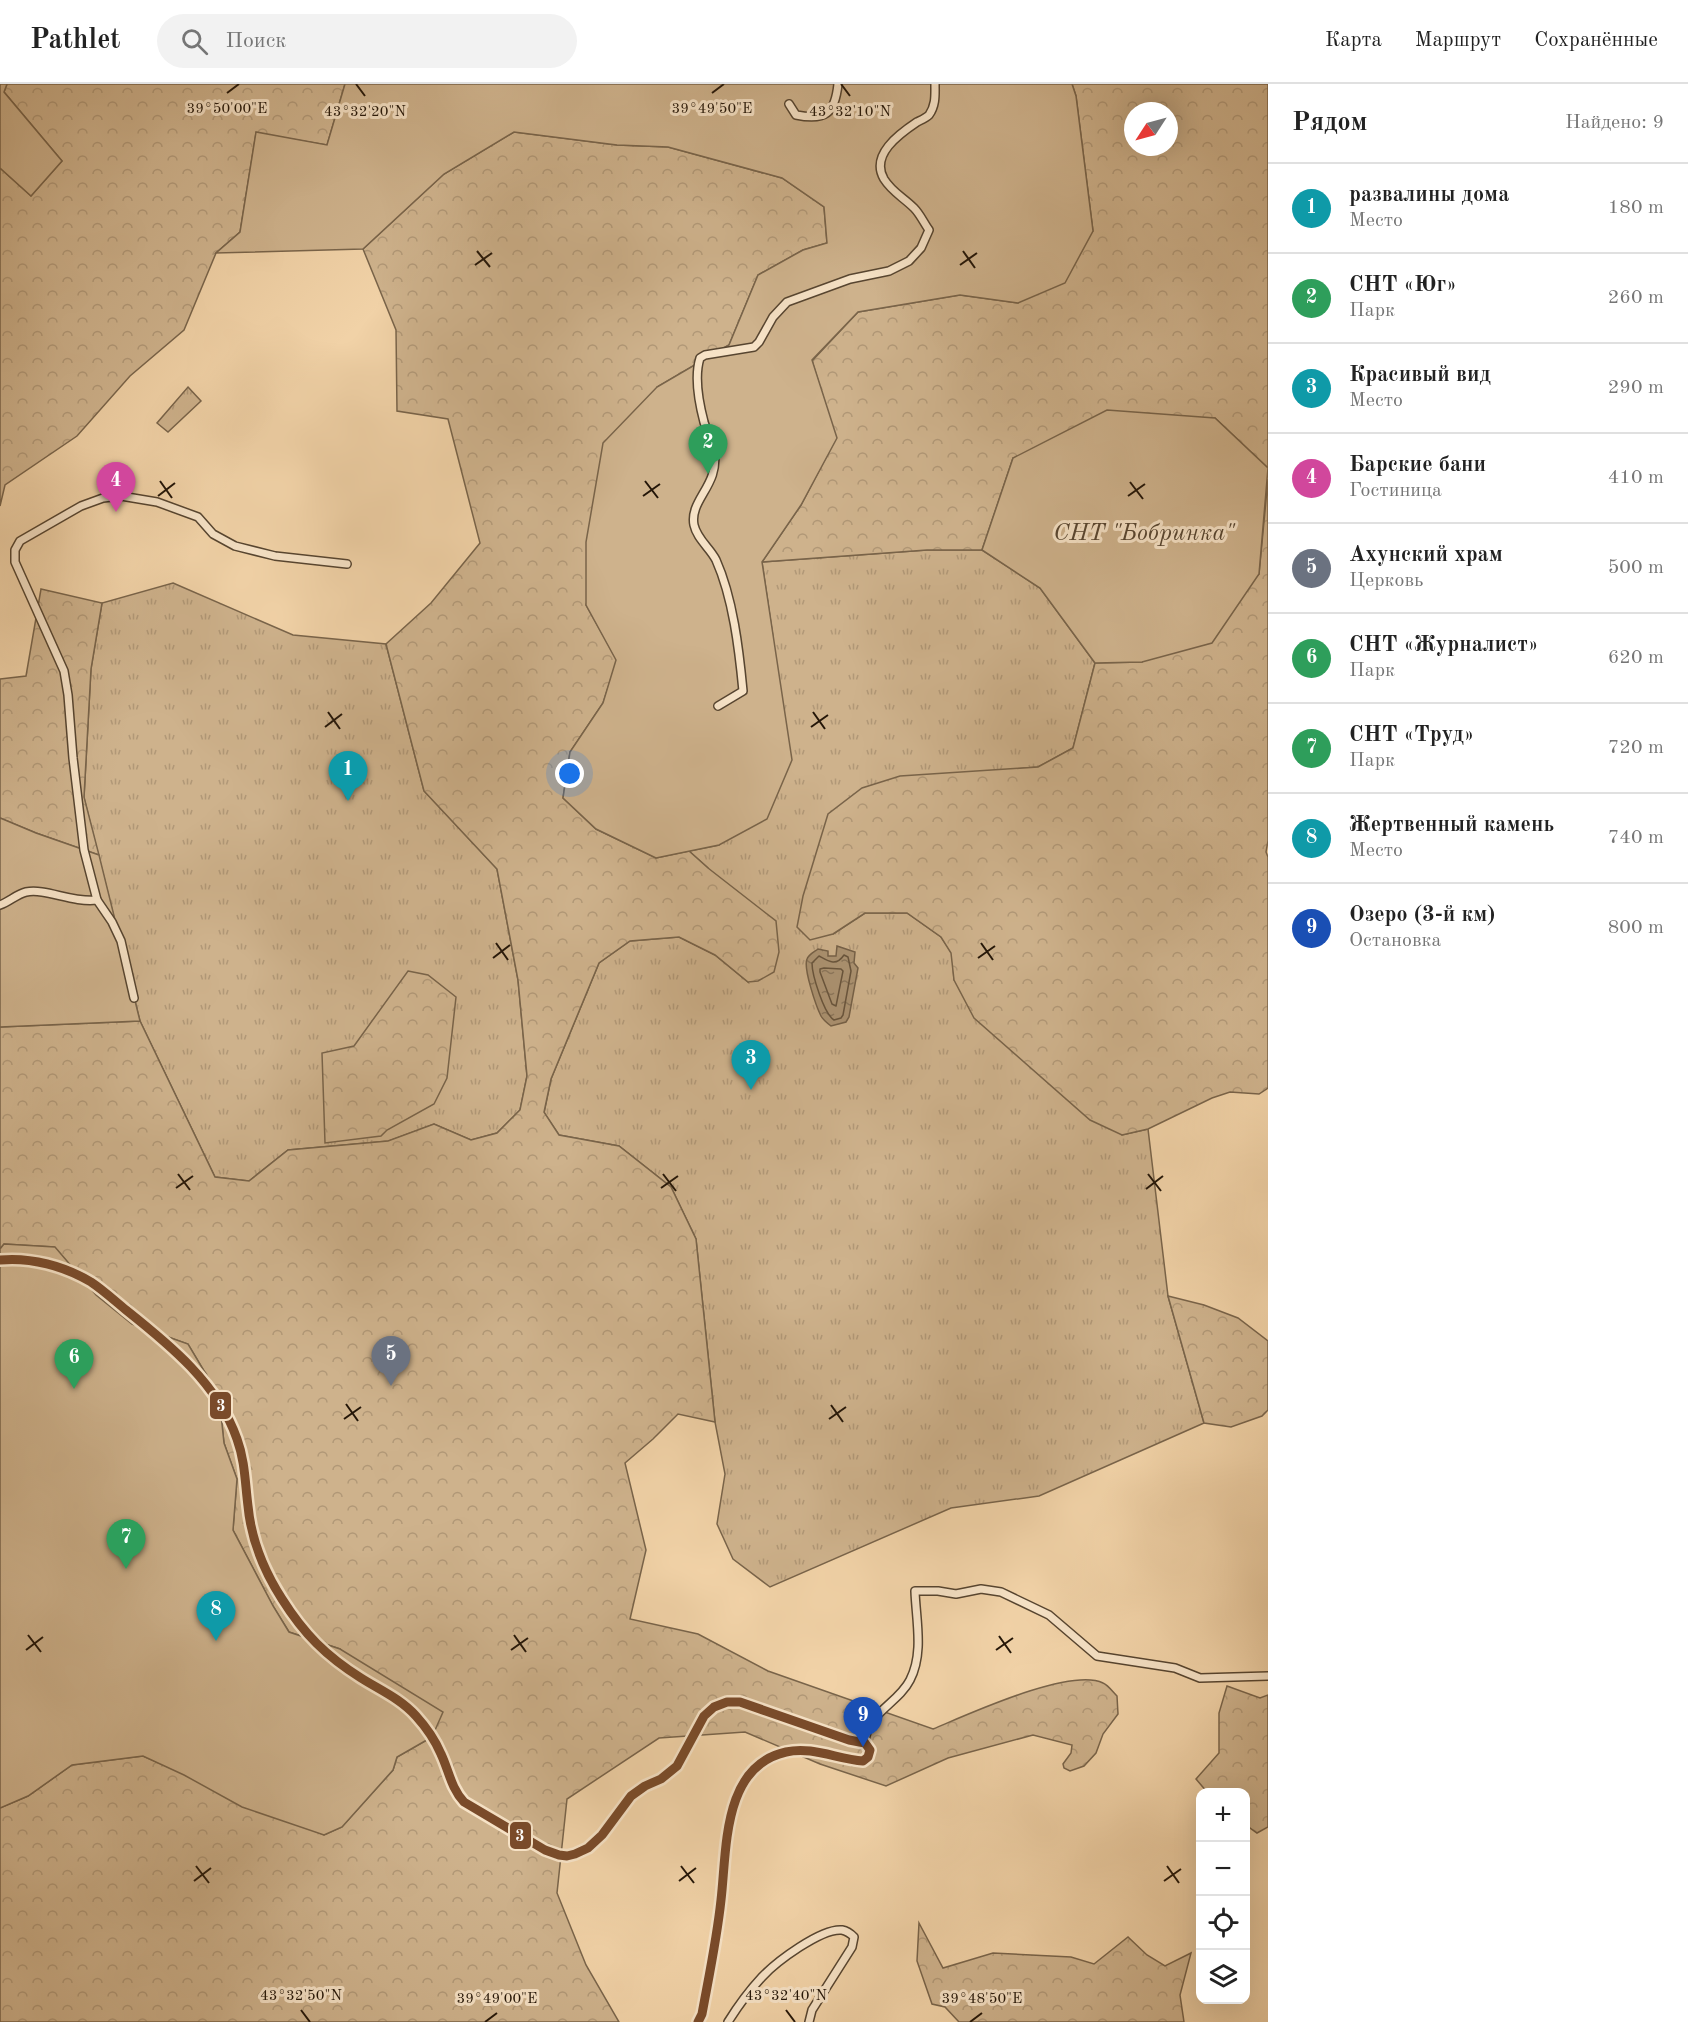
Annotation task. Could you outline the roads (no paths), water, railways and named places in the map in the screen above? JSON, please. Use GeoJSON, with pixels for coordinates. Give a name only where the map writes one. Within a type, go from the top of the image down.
{"type":"FeatureCollection","features":[{"type":"Feature","properties":{"kind":"street"},"geometry":{"type":"LineString","coordinates":[[789,104],[796,116],[815,119],[830,111],[837,100],[838,84]]}},
{"type":"Feature","properties":{"kind":"street"},"geometry":{"type":"LineString","coordinates":[[718,706],[743,691],[726,588],[715,558],[694,528],[696,504],[711,482],[715,454],[704,423],[698,392],[697,366],[700,358],[705,355],[754,347],[773,317],[787,302],[850,279],[889,271],[909,261],[921,248],[928,237],[929,230],[914,208],[897,196],[885,180],[879,160],[897,138],[928,116],[936,101],[935,84]]}},
{"type":"Feature","properties":{"kind":"street"},"geometry":{"type":"LineString","coordinates":[[134,998],[121,941],[112,922],[97,900],[84,850],[73,758],[69,695],[64,671],[15,562],[15,550],[20,541],[81,506],[103,498],[121,496],[157,502],[198,517],[213,534],[235,546],[275,556],[347,564]]}},
{"type":"Feature","properties":{"kind":"street"},"geometry":{"type":"LineString","coordinates":[[0,905],[23,893],[35,891],[86,901],[97,900]]}},
{"type":"Feature","properties":{"kind":"street"},"geometry":{"type":"LineString","coordinates":[[0,1260],[18,1258],[45,1264],[92,1283],[142,1322],[191,1366],[211,1390],[236,1436],[246,1475],[248,1507],[254,1537],[261,1557],[282,1599],[306,1632],[319,1648],[338,1663],[403,1703],[415,1714],[441,1752],[457,1794],[464,1802],[545,1850],[567,1856],[588,1848],[602,1835],[632,1796],[645,1786],[661,1779],[676,1766],[704,1716],[714,1707],[727,1702],[740,1702],[849,1740],[866,1743]]}},
{"type":"Feature","properties":{"kind":"street"},"geometry":{"type":"LineString","coordinates":[[698,2022],[704,2002],[721,1899],[726,1838],[743,1782],[761,1762],[784,1752],[802,1750],[862,1761],[868,1757],[870,1750],[866,1743],[866,1733],[873,1720],[910,1681],[916,1665],[915,1591],[956,1594],[981,1589],[1001,1592],[1049,1615],[1097,1656],[1175,1668],[1200,1678],[1268,1676]]}},
{"type":"Feature","properties":{"kind":"street"},"geometry":{"type":"LineString","coordinates":[[728,2022],[747,1994],[781,1960],[818,1937],[840,1930],[848,1932],[854,1937],[852,1947],[818,2001],[809,2022]]}},
{"type":"Feature","properties":{"kind":"water"},"geometry":{"type":"Polygon","coordinates":[[[837,946],[855,952],[854,963],[858,968],[849,1017],[846,1022],[831,1026],[823,1019],[819,1011],[806,964],[809,956],[818,949],[828,951],[828,956],[836,956],[837,946]]]}},
{"type":"Feature","properties":{"kind":"place","name":"СНТ «Юг»"},"geometry":{"type":"Point","coordinates":[708,474]}},
{"type":"Feature","properties":{"kind":"place","name":"Барские бани"},"geometry":{"type":"Point","coordinates":[116,512]}},
{"type":"Feature","properties":{"kind":"place","name":"развалины дома"},"geometry":{"type":"Point","coordinates":[348,801]}},
{"type":"Feature","properties":{"kind":"place","name":"Красивый вид"},"geometry":{"type":"Point","coordinates":[751,1090]}},
{"type":"Feature","properties":{"kind":"place","name":"Ахунский храм"},"geometry":{"type":"Point","coordinates":[391,1386]}},
{"type":"Feature","properties":{"kind":"place","name":"СНТ «Журналист»"},"geometry":{"type":"Point","coordinates":[74,1389]}},
{"type":"Feature","properties":{"kind":"place","name":"СНТ «Труд»"},"geometry":{"type":"Point","coordinates":[126,1569]}},
{"type":"Feature","properties":{"kind":"place","name":"Жертвенный камень"},"geometry":{"type":"Point","coordinates":[216,1641]}},
{"type":"Feature","properties":{"kind":"place","name":"Озеро (3-й км)"},"geometry":{"type":"Point","coordinates":[863,1747]}},
{"type":"Feature","properties":{"kind":"park label","name":"СНТ \"Бобринка\""},"geometry":{"type":"Point","coordinates":[1144,532]}}]}
